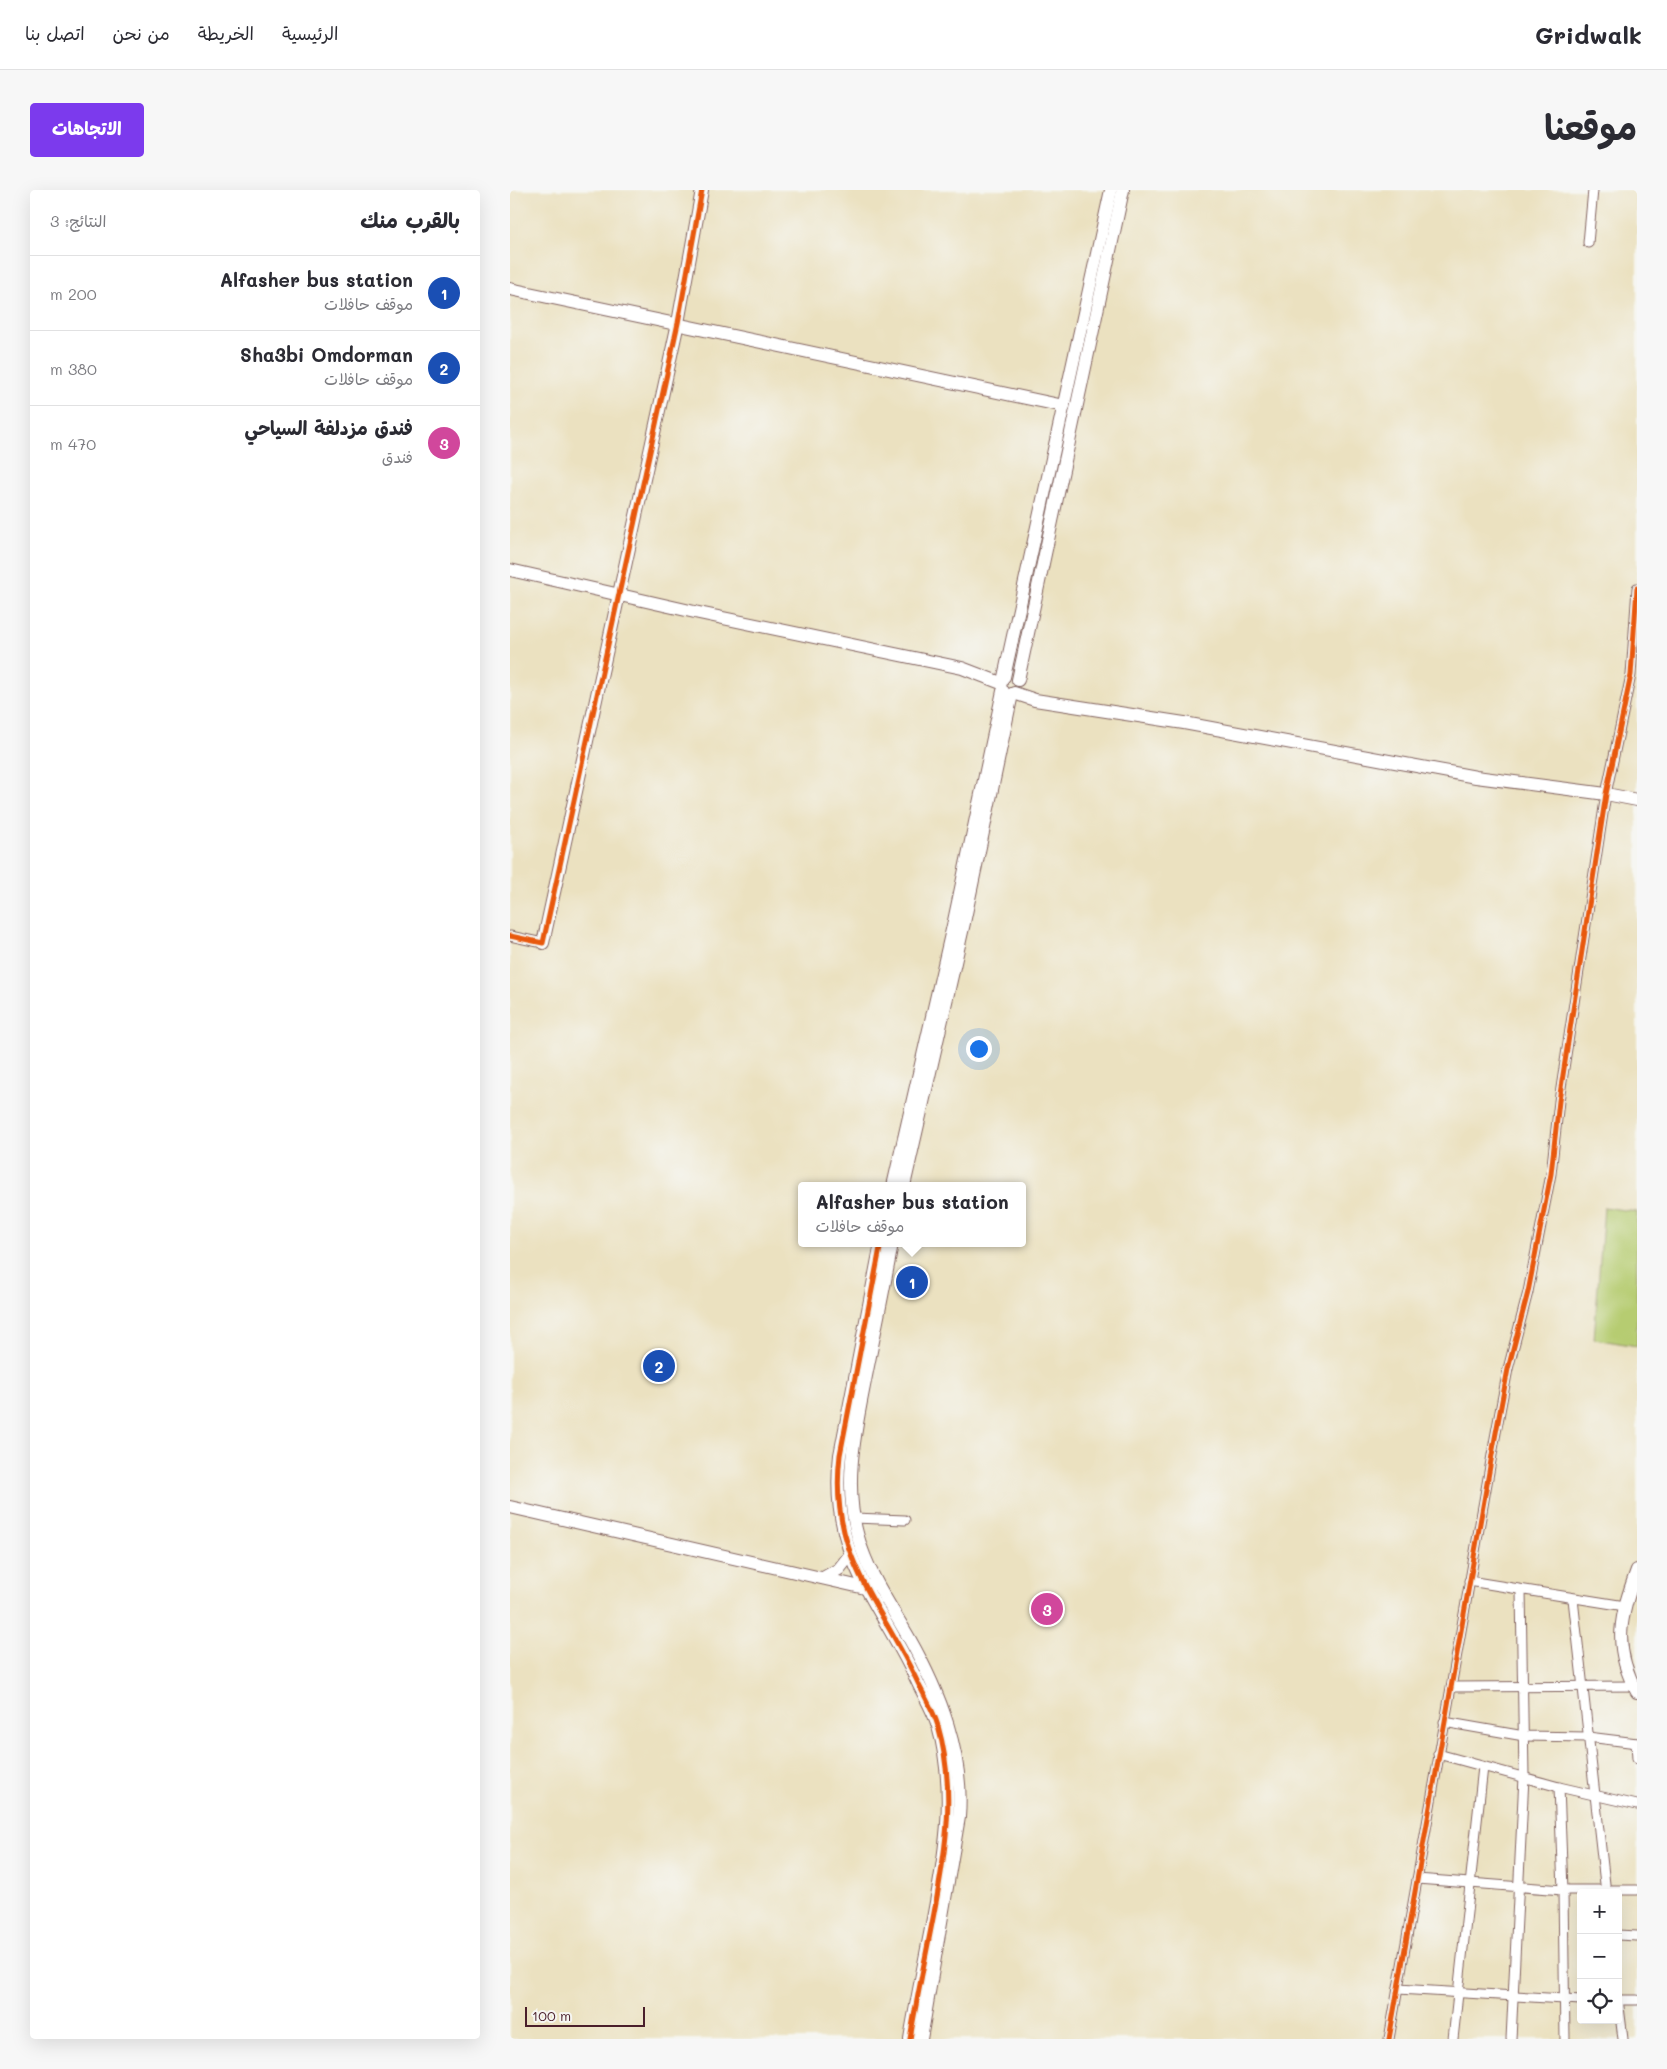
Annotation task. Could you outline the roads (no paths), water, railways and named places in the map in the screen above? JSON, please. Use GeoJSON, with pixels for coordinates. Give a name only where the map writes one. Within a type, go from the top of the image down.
{"type":"FeatureCollection","features":[{"type":"Feature","properties":{"kind":"street"},"geometry":{"type":"LineString","coordinates":[[510,936],[543,943],[678,323],[702,190]]}},
{"type":"Feature","properties":{"kind":"street"},"geometry":{"type":"LineString","coordinates":[[1010,686],[1064,406],[1111,190]]}},
{"type":"Feature","properties":{"kind":"street"},"geometry":{"type":"LineString","coordinates":[[905,1182],[1010,686],[1123,190]]}},
{"type":"Feature","properties":{"kind":"street"},"geometry":{"type":"LineString","coordinates":[[1588,242],[1593,190]]}},
{"type":"Feature","properties":{"kind":"street"},"geometry":{"type":"LineString","coordinates":[[510,289],[1064,406]]}},
{"type":"Feature","properties":{"kind":"street"},"geometry":{"type":"LineString","coordinates":[[510,570],[962,668],[1048,701],[1476,777],[1606,794],[1637,800]]}},
{"type":"Feature","properties":{"kind":"street"},"geometry":{"type":"LineString","coordinates":[[1389,2039],[1469,1581],[1507,1377],[1528,1292],[1550,1174],[1559,1101],[1606,794],[1631,675],[1637,588]]}},
{"type":"Feature","properties":{"kind":"street"},"geometry":{"type":"LineString","coordinates":[[894,1182],[974,853]]}},
{"type":"Feature","properties":{"kind":"street"},"geometry":{"type":"LineString","coordinates":[[871,1586],[854,1518],[852,1457],[886,1247]]}},
{"type":"Feature","properties":{"kind":"street"},"geometry":{"type":"LineString","coordinates":[[886,1247],[839,1468],[841,1524],[850,1555],[871,1586],[937,1725],[948,1782],[949,1822],[947,1861],[921,2039]]}},
{"type":"Feature","properties":{"kind":"street"},"geometry":{"type":"LineString","coordinates":[[510,1507],[822,1578],[871,1586]]}},
{"type":"Feature","properties":{"kind":"street"},"geometry":{"type":"LineString","coordinates":[[854,1518],[905,1520]]}},
{"type":"Feature","properties":{"kind":"street"},"geometry":{"type":"LineString","coordinates":[[822,1578],[839,1569],[850,1555]]}},
{"type":"Feature","properties":{"kind":"street"},"geometry":{"type":"LineString","coordinates":[[1452,1687],[1582,1685],[1636,1688],[1624,1663],[1620,1643],[1625,1606],[1637,1570]]}},
{"type":"Feature","properties":{"kind":"street"},"geometry":{"type":"LineString","coordinates":[[1469,1581],[1625,1606]]}},
{"type":"Feature","properties":{"kind":"street"},"geometry":{"type":"LineString","coordinates":[[1511,2039],[1524,1778],[1521,1687],[1521,1590]]}},
{"type":"Feature","properties":{"kind":"street"},"geometry":{"type":"LineString","coordinates":[[1573,1599],[1605,1889]]}},
{"type":"Feature","properties":{"kind":"street"},"geometry":{"type":"LineString","coordinates":[[1444,1722],[1524,1736],[1588,1736],[1637,1743],[1637,1759]]}},
{"type":"Feature","properties":{"kind":"street"},"geometry":{"type":"LineString","coordinates":[[1438,1754],[1558,1787],[1637,1805]]}},
{"type":"Feature","properties":{"kind":"street"},"geometry":{"type":"LineString","coordinates":[[1453,2039],[1483,1767]]}},
{"type":"Feature","properties":{"kind":"street"},"geometry":{"type":"LineString","coordinates":[[1558,1787],[1563,1890],[1565,2039]]}},
{"type":"Feature","properties":{"kind":"street"},"geometry":{"type":"LineString","coordinates":[[916,2039],[910,2039],[940,1886],[947,1861]]}},
{"type":"Feature","properties":{"kind":"street"},"geometry":{"type":"LineString","coordinates":[[1417,1879],[1577,1891]]}},
{"type":"Feature","properties":{"kind":"street"},"geometry":{"type":"LineString","coordinates":[[1622,1891],[1637,1890]]}},
{"type":"Feature","properties":{"kind":"street"},"geometry":{"type":"LineString","coordinates":[[1622,1935],[1637,1936]]}},
{"type":"Feature","properties":{"kind":"street"},"geometry":{"type":"LineString","coordinates":[[1398,1990],[1577,2000]]}},
{"type":"Feature","properties":{"kind":"street"},"geometry":{"type":"LineString","coordinates":[[1622,2000],[1637,2000]]}},
{"type":"Feature","properties":{"kind":"street"},"geometry":{"type":"LineString","coordinates":[[1621,2024],[1623,2039]]}},
{"type":"Feature","properties":{"kind":"place","name":"Alfasher bus station"},"geometry":{"type":"Point","coordinates":[912,1282]}},
{"type":"Feature","properties":{"kind":"place","name":"Sha3bi Omdorman"},"geometry":{"type":"Point","coordinates":[659,1366]}},
{"type":"Feature","properties":{"kind":"place","name":"فندق مزدلفة السياحي"},"geometry":{"type":"Point","coordinates":[1047,1609]}}]}
